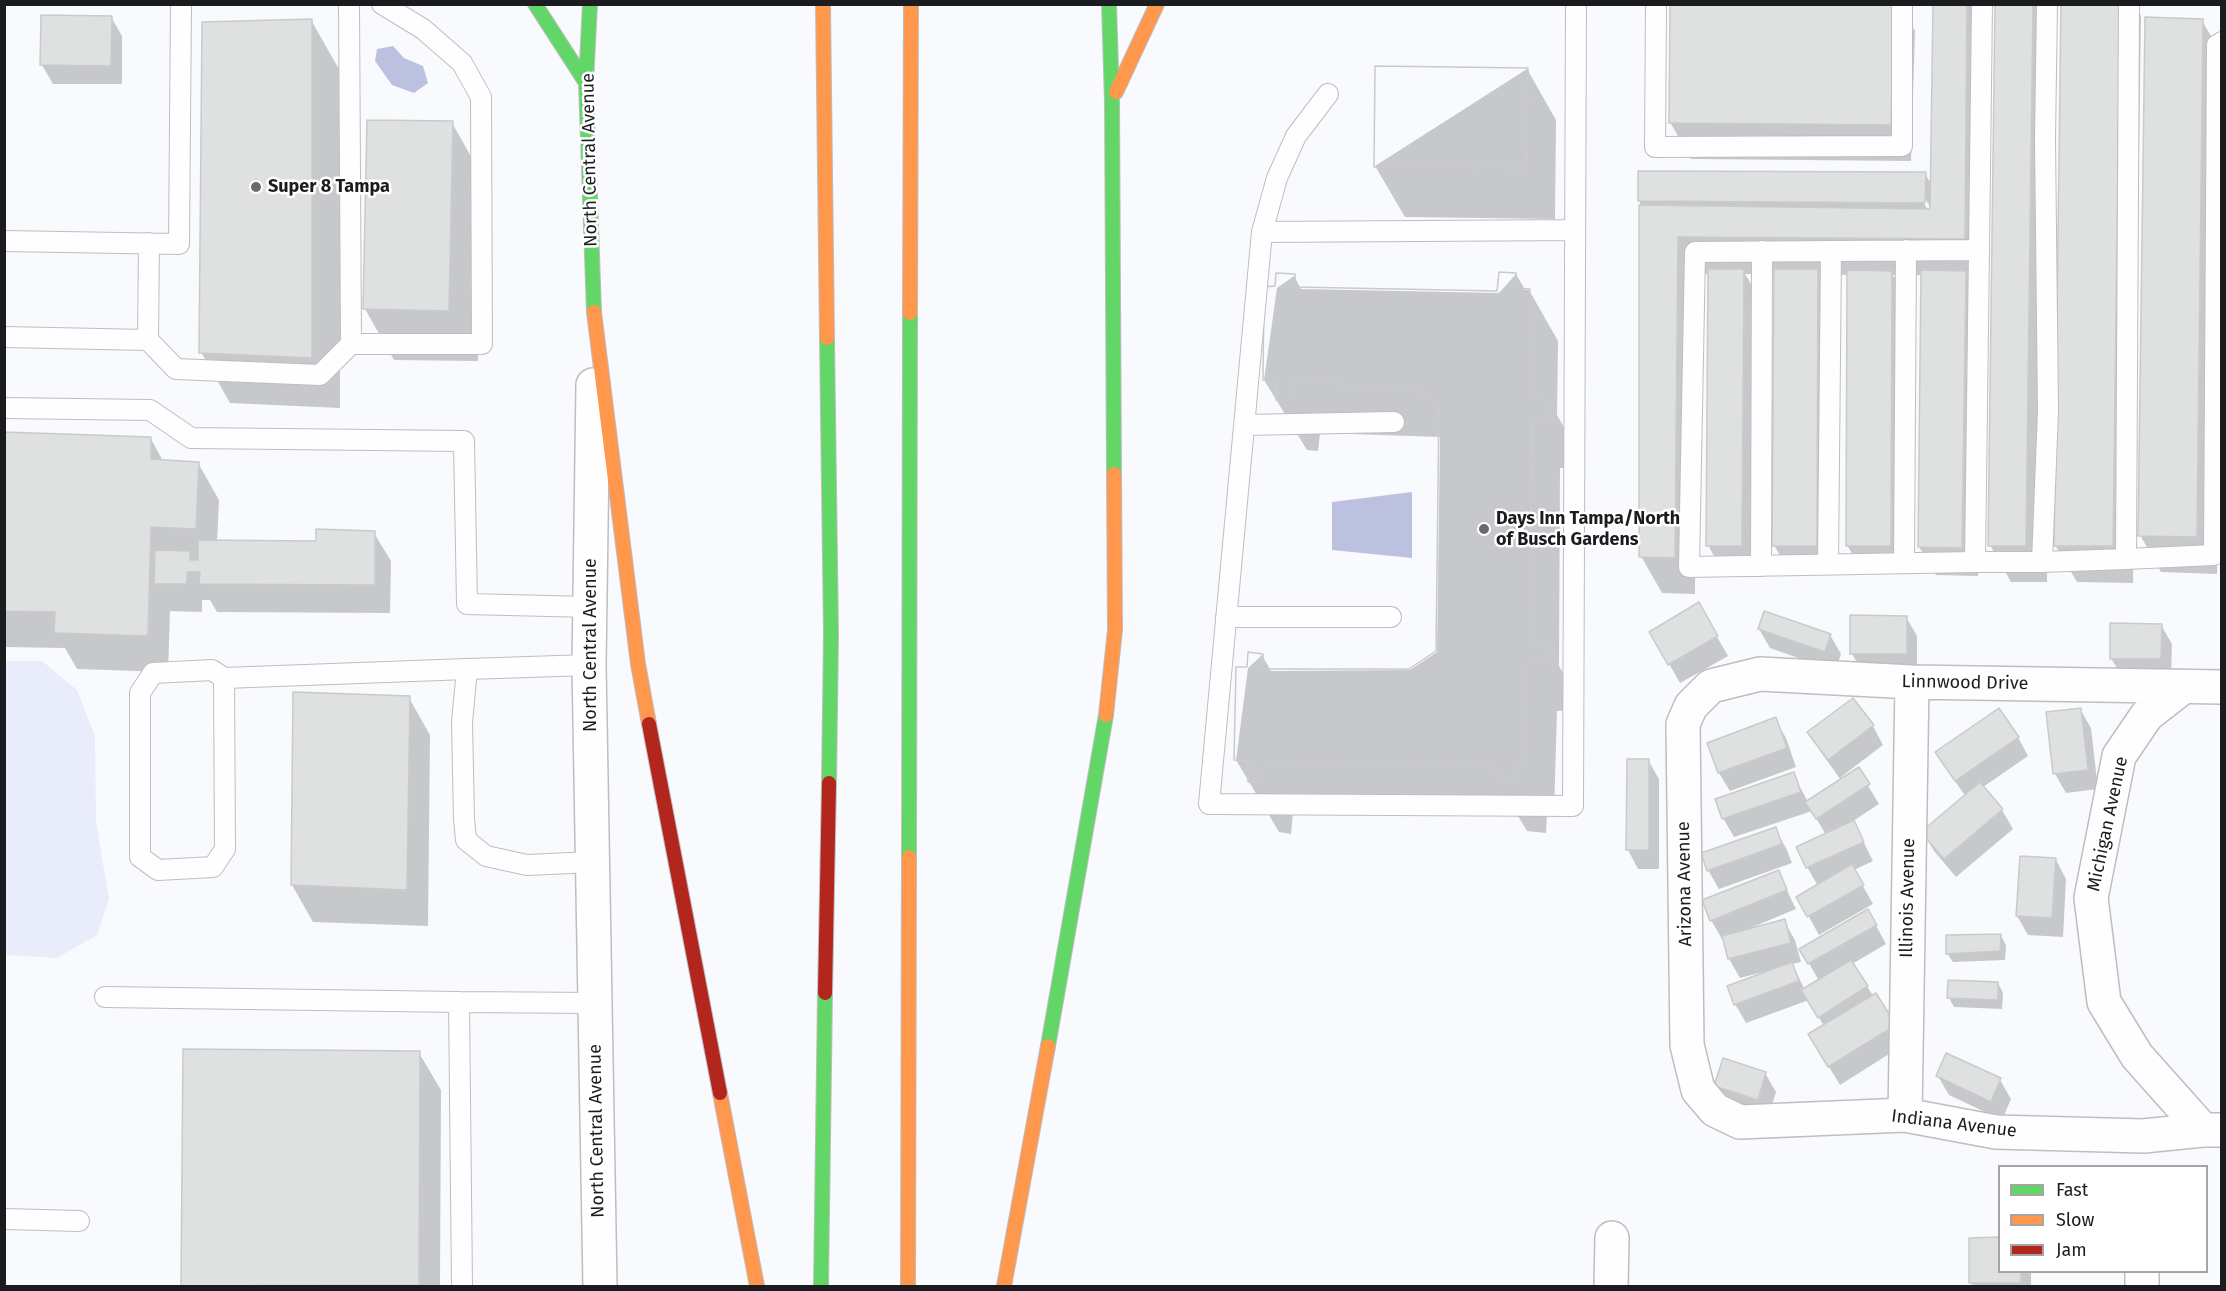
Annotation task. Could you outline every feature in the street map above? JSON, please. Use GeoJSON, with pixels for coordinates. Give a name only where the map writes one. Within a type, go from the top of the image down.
{"type":"FeatureCollection","features":[{"type":"Feature","properties":{"kind":"main road"},"geometry":{"type":"LineString","coordinates":[[535,4],[586,82]]}},
{"type":"Feature","properties":{"kind":"main road","name":"North Central Avenue"},"geometry":{"type":"LineString","coordinates":[[590,4],[586,82],[594,312]]}},
{"type":"Feature","properties":{"kind":"main road"},"geometry":{"type":"LineString","coordinates":[[821,1287],[831,634],[823,4]]}},
{"type":"Feature","properties":{"kind":"main road"},"geometry":{"type":"LineString","coordinates":[[908,1287],[911,4]]}},
{"type":"Feature","properties":{"kind":"main road"},"geometry":{"type":"LineString","coordinates":[[1004,1287],[1098,765],[1108,703],[1114,640],[1112,102],[1108,4]]}},
{"type":"Feature","properties":{"kind":"main road"},"geometry":{"type":"LineString","coordinates":[[1112,102],[1157,4]]}},
{"type":"Feature","properties":{"kind":"main road"},"geometry":{"type":"LineString","coordinates":[[594,312],[638,664],[757,1287]]}},
{"type":"Feature","properties":{"kind":"street","name":"North Central Avenue"},"geometry":{"type":"LineString","coordinates":[[594,312],[590,665],[600,1287]]}},
{"type":"Feature","properties":{"kind":"street","name":"Linnwood Drive"},"geometry":{"type":"LineString","coordinates":[[1711,686],[1760,674],[1912,682],[2222,687]]}},
{"type":"Feature","properties":{"kind":"street","name":"Illinois Avenue"},"geometry":{"type":"LineString","coordinates":[[1905,1114],[1912,682]]}},
{"type":"Feature","properties":{"kind":"street","name":"Arizona Avenue"},"geometry":{"type":"LineString","coordinates":[[1698,1090],[1687,1045],[1683,724],[1691,706],[1711,686]]}},
{"type":"Feature","properties":{"kind":"street","name":"Michigan Avenue"},"geometry":{"type":"LineString","coordinates":[[2183,687],[2146,715],[2118,756],[2091,898],[2103,1002],[2137,1056],[2212,1130]]}},
{"type":"Feature","properties":{"kind":"street","name":"Indiana Avenue"},"geometry":{"type":"LineString","coordinates":[[1698,1090],[1715,1110],[1740,1122],[1905,1114],[1996,1132],[2143,1136],[2212,1130]]}},
{"type":"Feature","properties":{"kind":"street"},"geometry":{"type":"LineString","coordinates":[[1611,1287],[1612,1238]]}},
{"type":"Feature","properties":{"kind":"lane"},"geometry":{"type":"LineString","coordinates":[[4,241],[178,244],[181,4]]}},
{"type":"Feature","properties":{"kind":"lane"},"geometry":{"type":"LineString","coordinates":[[349,4],[351,344]]}},
{"type":"Feature","properties":{"kind":"lane"},"geometry":{"type":"LineString","coordinates":[[149,243],[148,340],[176,369],[320,375],[351,344],[482,344],[481,97],[462,63],[423,29],[382,4]]}},
{"type":"Feature","properties":{"kind":"lane"},"geometry":{"type":"LineString","coordinates":[[1328,94],[1296,136],[1277,178],[1262,232],[1209,804],[1574,807],[1576,4]]}},
{"type":"Feature","properties":{"kind":"lane"},"geometry":{"type":"LineString","coordinates":[[1656,4],[1655,147],[1902,146],[1902,4]]}},
{"type":"Feature","properties":{"kind":"lane"},"geometry":{"type":"LineString","coordinates":[[1975,562],[1982,4]]}},
{"type":"Feature","properties":{"kind":"lane"},"geometry":{"type":"LineString","coordinates":[[2042,562],[2048,411],[2045,139],[2047,4]]}},
{"type":"Feature","properties":{"kind":"lane"},"geometry":{"type":"LineString","coordinates":[[2126,559],[2129,4]]}},
{"type":"Feature","properties":{"kind":"lane"},"geometry":{"type":"LineString","coordinates":[[1979,250],[1695,252],[1689,567],[2042,562],[2218,555],[2217,45],[2222,42]]}},
{"type":"Feature","properties":{"kind":"lane"},"geometry":{"type":"LineString","coordinates":[[1262,232],[1575,230]]}},
{"type":"Feature","properties":{"kind":"lane"},"geometry":{"type":"LineString","coordinates":[[1904,563],[1906,250]]}},
{"type":"Feature","properties":{"kind":"lane"},"geometry":{"type":"LineString","coordinates":[[1761,566],[1762,251]]}},
{"type":"Feature","properties":{"kind":"lane"},"geometry":{"type":"LineString","coordinates":[[1828,564],[1831,251]]}},
{"type":"Feature","properties":{"kind":"lane"},"geometry":{"type":"LineString","coordinates":[[4,337],[148,340]]}},
{"type":"Feature","properties":{"kind":"lane"},"geometry":{"type":"LineString","coordinates":[[4,408],[150,410],[190,438],[464,441],[467,604],[590,607]]}},
{"type":"Feature","properties":{"kind":"lane"},"geometry":{"type":"LineString","coordinates":[[1244,425],[1394,422]]}},
{"type":"Feature","properties":{"kind":"lane"},"geometry":{"type":"LineString","coordinates":[[1226,617],[1391,617]]}},
{"type":"Feature","properties":{"kind":"lane"},"geometry":{"type":"LineString","coordinates":[[224,678],[225,849],[213,867],[159,870],[140,857],[140,693],[153,673],[212,670],[224,678],[590,665]]}},
{"type":"Feature","properties":{"kind":"lane"},"geometry":{"type":"LineString","coordinates":[[467,669],[462,722],[466,840],[486,856],[527,865],[593,862]]}},
{"type":"Feature","properties":{"kind":"lane"},"geometry":{"type":"LineString","coordinates":[[105,997],[595,1003]]}},
{"type":"Feature","properties":{"kind":"lane"},"geometry":{"type":"LineString","coordinates":[[459,1002],[462,1287]]}},
{"type":"Feature","properties":{"kind":"lane"},"geometry":{"type":"LineString","coordinates":[[4,1219],[79,1221]]}},
{"type":"Feature","properties":{"kind":"shaded area"},"geometry":{"type":"Polygon","coordinates":[[[5,661],[42,661],[77,690],[95,736],[96,823],[109,899],[97,935],[57,958],[5,955],[5,661]]]}},
{"type":"Feature","properties":{"kind":"water"},"geometry":{"type":"Polygon","coordinates":[[[393,46],[404,58],[423,66],[428,83],[414,93],[392,85],[375,61],[377,49],[393,46]]]}},
{"type":"Feature","properties":{"kind":"water"},"geometry":{"type":"Polygon","coordinates":[[[1412,492],[1412,558],[1332,550],[1332,502],[1412,492]]]}},
{"type":"Feature","properties":{"kind":"building"},"geometry":{"type":"Polygon","coordinates":[[[1670,4],[1894,4],[1891,125],[1669,123],[1670,4]]]}},
{"type":"Feature","properties":{"kind":"building"},"geometry":{"type":"Polygon","coordinates":[[[1933,4],[1967,4],[1965,239],[1678,237],[1675,558],[1639,557],[1639,205],[1930,209],[1933,4]]]}},
{"type":"Feature","properties":{"kind":"building"},"geometry":{"type":"Polygon","coordinates":[[[1995,4],[2033,4],[2026,546],[1988,546],[1995,4]]]}},
{"type":"Feature","properties":{"kind":"building"},"geometry":{"type":"Polygon","coordinates":[[[2061,4],[2120,4],[2113,546],[2054,546],[2061,4]]]}},
{"type":"Feature","properties":{"kind":"building"},"geometry":{"type":"Polygon","coordinates":[[[41,15],[112,16],[111,66],[40,65],[41,15]]]}},
{"type":"Feature","properties":{"kind":"building"},"geometry":{"type":"Polygon","coordinates":[[[2145,17],[2203,19],[2197,537],[2138,536],[2145,17]]]}},
{"type":"Feature","properties":{"kind":"building","name":"Super 8 Tampa"},"geometry":{"type":"Polygon","coordinates":[[[312,19],[312,358],[199,353],[202,22],[312,19]]]}},
{"type":"Feature","properties":{"kind":"building"},"geometry":{"type":"Polygon","coordinates":[[[1375,66],[1528,68],[1527,168],[1374,167],[1375,66]]]}},
{"type":"Feature","properties":{"kind":"building"},"geometry":{"type":"Polygon","coordinates":[[[1375,66],[1528,68],[1527,168],[1374,167],[1375,66]]]}},
{"type":"Feature","properties":{"kind":"building","name":"Super 8 Tampa"},"geometry":{"type":"Polygon","coordinates":[[[367,120],[453,121],[449,311],[363,309],[367,120]]]}},
{"type":"Feature","properties":{"kind":"building"},"geometry":{"type":"Polygon","coordinates":[[[1638,171],[1926,172],[1925,203],[1638,201],[1638,171]]]}},
{"type":"Feature","properties":{"kind":"building"},"geometry":{"type":"Polygon","coordinates":[[[1708,269],[1744,269],[1742,546],[1706,546],[1708,269]]]}},
{"type":"Feature","properties":{"kind":"building"},"geometry":{"type":"Polygon","coordinates":[[[1774,269],[1818,269],[1817,546],[1772,546],[1774,269]]]}},
{"type":"Feature","properties":{"kind":"building"},"geometry":{"type":"Polygon","coordinates":[[[1847,270],[1892,271],[1891,546],[1846,546],[1847,270]]]}},
{"type":"Feature","properties":{"kind":"building"},"geometry":{"type":"Polygon","coordinates":[[[1921,270],[1966,271],[1962,548],[1918,547],[1921,270]]]}},
{"type":"Feature","properties":{"kind":"building","name":"Days Inn Tampa/North of Busch Gardens"},"geometry":{"type":"Polygon","coordinates":[[[1499,272],[1516,273],[1516,288],[1530,289],[1528,399],[1550,400],[1549,418],[1532,417],[1530,641],[1546,642],[1545,659],[1528,660],[1526,763],[1519,763],[1518,782],[1496,781],[1496,765],[1264,763],[1263,783],[1248,782],[1248,761],[1234,760],[1236,667],[1247,667],[1248,652],[1263,654],[1263,669],[1409,669],[1436,651],[1439,404],[1412,387],[1291,382],[1290,401],[1276,400],[1276,382],[1263,380],[1264,287],[1275,286],[1276,273],[1295,274],[1295,287],[1497,291],[1499,272]]]}},
{"type":"Feature","properties":{"kind":"building","name":"Days Inn Tampa/North of Busch Gardens"},"geometry":{"type":"Polygon","coordinates":[[[1499,272],[1516,273],[1516,288],[1530,289],[1528,399],[1550,400],[1549,418],[1532,417],[1530,641],[1546,642],[1545,659],[1528,660],[1526,763],[1519,763],[1518,782],[1496,781],[1496,765],[1264,763],[1263,783],[1248,782],[1248,761],[1234,760],[1236,667],[1247,667],[1248,652],[1263,654],[1263,669],[1409,669],[1436,651],[1439,404],[1412,387],[1291,382],[1290,401],[1276,400],[1276,382],[1263,380],[1264,287],[1275,286],[1276,273],[1295,274],[1295,287],[1497,291],[1499,272]]]}},
{"type":"Feature","properties":{"kind":"building"},"geometry":{"type":"Polygon","coordinates":[[[4,432],[151,437],[151,459],[199,462],[196,529],[151,527],[148,636],[54,633],[55,612],[4,611],[4,432]]]}},
{"type":"Feature","properties":{"kind":"building"},"geometry":{"type":"Polygon","coordinates":[[[316,529],[375,531],[375,585],[199,584],[200,572],[187,572],[187,584],[154,584],[155,550],[190,551],[190,560],[198,560],[198,540],[316,541],[316,529]]]}},
{"type":"Feature","properties":{"kind":"building"},"geometry":{"type":"Polygon","coordinates":[[[1699,602],[1718,636],[1668,665],[1649,632],[1699,602]]]}},
{"type":"Feature","properties":{"kind":"building"},"geometry":{"type":"Polygon","coordinates":[[[1764,611],[1831,634],[1825,652],[1758,629],[1764,611]]]}},
{"type":"Feature","properties":{"kind":"building"},"geometry":{"type":"Polygon","coordinates":[[[1850,615],[1907,616],[1907,654],[1850,654],[1850,615]]]}},
{"type":"Feature","properties":{"kind":"building"},"geometry":{"type":"Polygon","coordinates":[[[2110,623],[2162,624],[2161,659],[2110,659],[2110,623]]]}},
{"type":"Feature","properties":{"kind":"building"},"geometry":{"type":"Polygon","coordinates":[[[293,692],[410,696],[407,890],[291,885],[293,692]]]}},
{"type":"Feature","properties":{"kind":"building"},"geometry":{"type":"Polygon","coordinates":[[[1853,698],[1874,725],[1828,760],[1807,732],[1853,698]]]}},
{"type":"Feature","properties":{"kind":"building"},"geometry":{"type":"Polygon","coordinates":[[[1999,708],[2019,737],[1955,781],[1935,752],[1999,708]]]}},
{"type":"Feature","properties":{"kind":"building"},"geometry":{"type":"Polygon","coordinates":[[[2081,708],[2088,770],[2053,774],[2046,712],[2081,708]]]}},
{"type":"Feature","properties":{"kind":"building"},"geometry":{"type":"Polygon","coordinates":[[[1776,717],[1787,748],[1718,773],[1707,743],[1776,717]]]}},
{"type":"Feature","properties":{"kind":"building"},"geometry":{"type":"Polygon","coordinates":[[[1627,759],[1649,759],[1649,850],[1626,850],[1627,759]]]}},
{"type":"Feature","properties":{"kind":"building"},"geometry":{"type":"Polygon","coordinates":[[[1859,767],[1870,784],[1816,819],[1805,802],[1859,767]]]}},
{"type":"Feature","properties":{"kind":"building"},"geometry":{"type":"Polygon","coordinates":[[[1794,772],[1801,792],[1722,819],[1715,799],[1794,772]]]}},
{"type":"Feature","properties":{"kind":"building"},"geometry":{"type":"Polygon","coordinates":[[[1980,782],[2003,809],[1944,859],[1921,832],[1980,782]]]}},
{"type":"Feature","properties":{"kind":"building"},"geometry":{"type":"Polygon","coordinates":[[[1854,820],[1864,842],[1806,868],[1796,847],[1854,820]]]}},
{"type":"Feature","properties":{"kind":"building"},"geometry":{"type":"Polygon","coordinates":[[[1776,827],[1782,844],[1707,871],[1701,853],[1776,827]]]}},
{"type":"Feature","properties":{"kind":"building"},"geometry":{"type":"Polygon","coordinates":[[[2020,856],[2056,858],[2052,918],[2016,916],[2020,856]]]}},
{"type":"Feature","properties":{"kind":"building"},"geometry":{"type":"Polygon","coordinates":[[[1852,864],[1864,885],[1807,917],[1796,897],[1852,864]]]}},
{"type":"Feature","properties":{"kind":"building"},"geometry":{"type":"Polygon","coordinates":[[[1779,870],[1787,890],[1710,921],[1702,900],[1779,870]]]}},
{"type":"Feature","properties":{"kind":"building"},"geometry":{"type":"Polygon","coordinates":[[[1868,909],[1877,925],[1808,964],[1799,949],[1868,909]]]}},
{"type":"Feature","properties":{"kind":"building"},"geometry":{"type":"Polygon","coordinates":[[[1785,919],[1791,943],[1728,959],[1722,936],[1785,919]]]}},
{"type":"Feature","properties":{"kind":"building"},"geometry":{"type":"Polygon","coordinates":[[[2001,934],[2000,951],[1946,954],[1946,935],[2001,934]]]}},
{"type":"Feature","properties":{"kind":"building"},"geometry":{"type":"Polygon","coordinates":[[[1851,960],[1868,986],[1818,1018],[1801,990],[1851,960]]]}},
{"type":"Feature","properties":{"kind":"building"},"geometry":{"type":"Polygon","coordinates":[[[1792,962],[1799,981],[1734,1005],[1727,986],[1792,962]]]}},
{"type":"Feature","properties":{"kind":"building"},"geometry":{"type":"Polygon","coordinates":[[[1948,980],[1998,982],[1998,1000],[1947,998],[1948,980]]]}},
{"type":"Feature","properties":{"kind":"building"},"geometry":{"type":"Polygon","coordinates":[[[1876,993],[1896,1025],[1828,1067],[1808,1034],[1876,993]]]}},
{"type":"Feature","properties":{"kind":"building"},"geometry":{"type":"Polygon","coordinates":[[[183,1049],[420,1051],[419,1285],[181,1286],[183,1049]]]}},
{"type":"Feature","properties":{"kind":"building"},"geometry":{"type":"Polygon","coordinates":[[[1946,1053],[2001,1078],[1991,1102],[1936,1076],[1946,1053]]]}},
{"type":"Feature","properties":{"kind":"building"},"geometry":{"type":"Polygon","coordinates":[[[1723,1058],[1766,1072],[1758,1100],[1714,1086],[1723,1058]]]}},
{"type":"Feature","properties":{"kind":"building"},"geometry":{"type":"Polygon","coordinates":[[[1998,1237],[1998,1273],[2021,1273],[2021,1283],[1969,1283],[1969,1238],[1998,1237]]]}},
{"type":"Feature","properties":{"kind":"traffic: fast"},"geometry":{"type":"LineString","coordinates":[[535,4],[586,83]]}},
{"type":"Feature","properties":{"kind":"traffic: fast"},"geometry":{"type":"LineString","coordinates":[[590,4],[586,83],[594,312]]}},
{"type":"Feature","properties":{"kind":"traffic: fast"},"geometry":{"type":"LineString","coordinates":[[1109,4],[1112,102],[1114,474]]}},
{"type":"Feature","properties":{"kind":"traffic: fast"},"geometry":{"type":"LineString","coordinates":[[909,857],[910,313]]}},
{"type":"Feature","properties":{"kind":"traffic: fast"},"geometry":{"type":"LineString","coordinates":[[827,338],[831,634],[829,783]]}},
{"type":"Feature","properties":{"kind":"traffic: fast"},"geometry":{"type":"LineString","coordinates":[[1048,1046],[1106,715]]}},
{"type":"Feature","properties":{"kind":"traffic: fast"},"geometry":{"type":"LineString","coordinates":[[821,1286],[825,993]]}},
{"type":"Feature","properties":{"kind":"traffic: slow"},"geometry":{"type":"LineString","coordinates":[[823,4],[827,338]]}},
{"type":"Feature","properties":{"kind":"traffic: slow"},"geometry":{"type":"LineString","coordinates":[[910,313],[911,4]]}},
{"type":"Feature","properties":{"kind":"traffic: slow"},"geometry":{"type":"LineString","coordinates":[[1116,92],[1157,4]]}},
{"type":"Feature","properties":{"kind":"traffic: slow"},"geometry":{"type":"LineString","coordinates":[[594,312],[638,664],[649,724]]}},
{"type":"Feature","properties":{"kind":"traffic: slow"},"geometry":{"type":"LineString","coordinates":[[1106,715],[1115,630],[1114,474]]}},
{"type":"Feature","properties":{"kind":"traffic: slow"},"geometry":{"type":"LineString","coordinates":[[908,1286],[909,857]]}},
{"type":"Feature","properties":{"kind":"traffic: slow"},"geometry":{"type":"LineString","coordinates":[[1004,1286],[1048,1046]]}},
{"type":"Feature","properties":{"kind":"traffic: slow"},"geometry":{"type":"LineString","coordinates":[[720,1093],[757,1286]]}},
{"type":"Feature","properties":{"kind":"traffic: jam"},"geometry":{"type":"LineString","coordinates":[[649,724],[720,1093]]}},
{"type":"Feature","properties":{"kind":"traffic: jam"},"geometry":{"type":"LineString","coordinates":[[825,993],[829,783]]}},
{"type":"Feature","properties":{"kind":"place","name":"Super 8 Tampa"},"geometry":{"type":"Point","coordinates":[256,187]}},
{"type":"Feature","properties":{"kind":"place","name":"Days Inn Tampa/North of Busch Gardens"},"geometry":{"type":"Point","coordinates":[1484,529]}}]}
